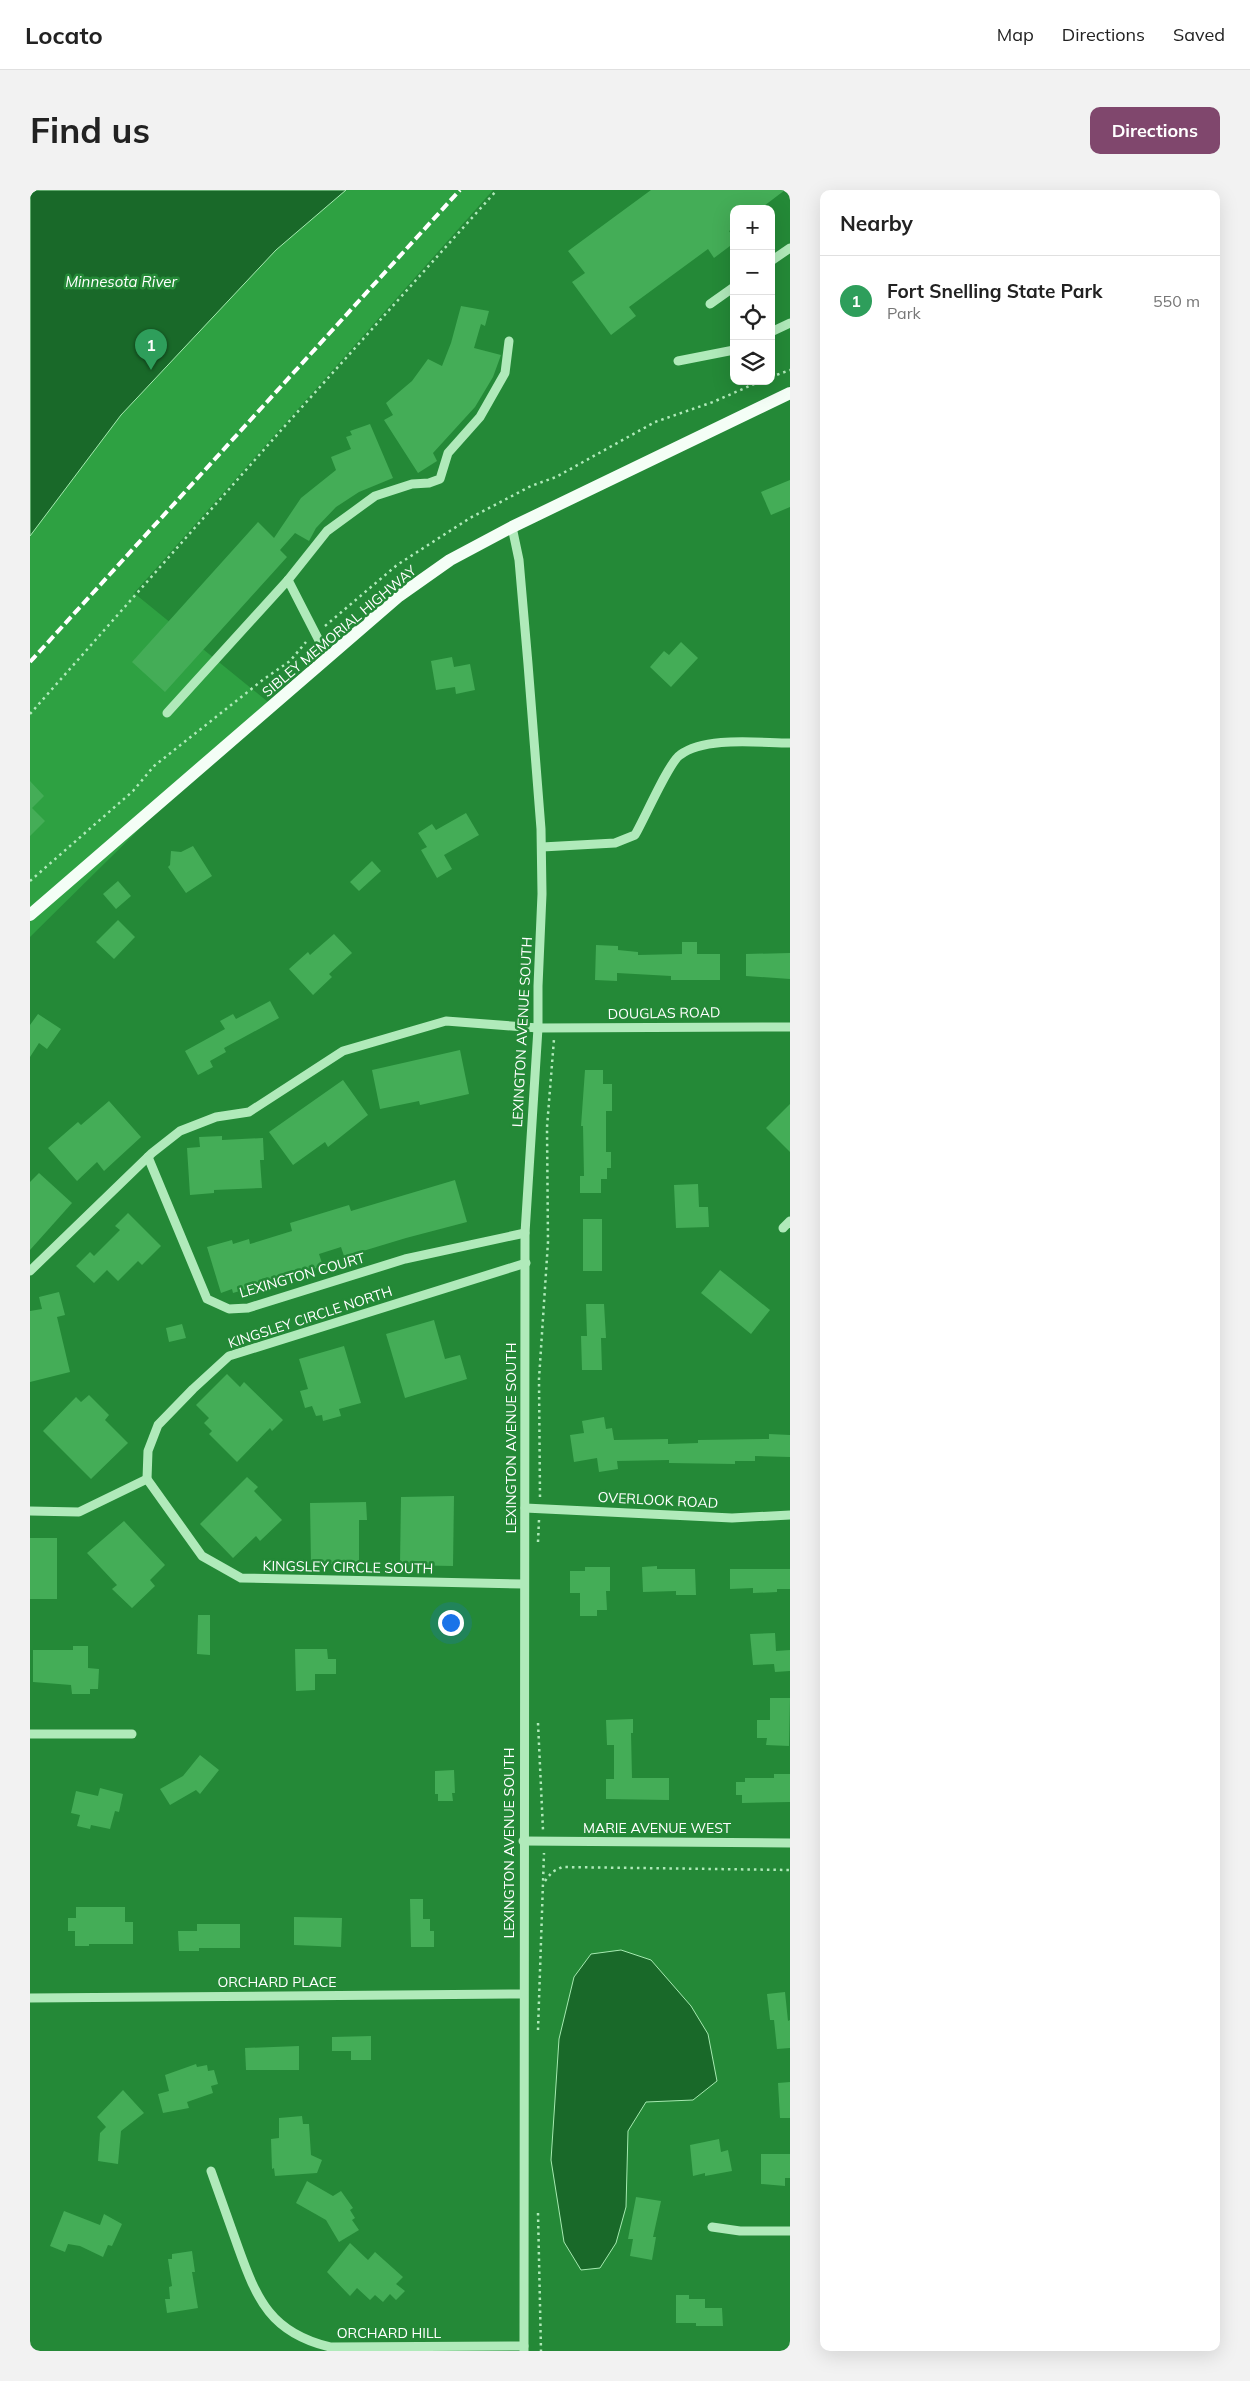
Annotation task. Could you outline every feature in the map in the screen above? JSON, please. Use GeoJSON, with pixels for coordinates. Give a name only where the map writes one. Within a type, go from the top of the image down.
{"type":"FeatureCollection","features":[{"type":"Feature","properties":{"kind":"main road","name":"SIBLEY MEMORIAL HIGHWAY"},"geometry":{"type":"LineString","coordinates":[[30,915],[399,596],[450,560],[512,527],[790,394]]}},
{"type":"Feature","properties":{"kind":"street"},"geometry":{"type":"LineString","coordinates":[[775,258],[790,248]]}},
{"type":"Feature","properties":{"kind":"street"},"geometry":{"type":"LineString","coordinates":[[710,304],[730,290]]}},
{"type":"Feature","properties":{"kind":"street"},"geometry":{"type":"LineString","coordinates":[[775,330],[790,323]]}},
{"type":"Feature","properties":{"kind":"street"},"geometry":{"type":"LineString","coordinates":[[166,713],[288,580],[327,531],[375,496],[412,484],[429,483],[440,479],[448,453],[480,417],[505,373],[509,341]]}},
{"type":"Feature","properties":{"kind":"street"},"geometry":{"type":"LineString","coordinates":[[678,361],[730,351]]}},
{"type":"Feature","properties":{"kind":"street","name":"LEXINGTON AVENUE SOUTH"},"geometry":{"type":"LineString","coordinates":[[512,527],[519,560],[542,846],[538,1028],[526,1233],[523,1841],[524,2348]]}},
{"type":"Feature","properties":{"kind":"street"},"geometry":{"type":"LineString","coordinates":[[288,580],[328,658]]}},
{"type":"Feature","properties":{"kind":"street"},"geometry":{"type":"LineString","coordinates":[[542,846],[615,843],[635,835],[668,771],[679,755],[706,744],[790,743]]}},
{"type":"Feature","properties":{"kind":"street","name":"DOUGLAS ROAD"},"geometry":{"type":"LineString","coordinates":[[30,1271],[148,1158],[180,1131],[216,1117],[249,1112],[343,1051],[446,1021],[538,1028],[790,1026]]}},
{"type":"Feature","properties":{"kind":"street","name":"LEXINGTON COURT"},"geometry":{"type":"LineString","coordinates":[[148,1158],[207,1298],[229,1309],[248,1308],[405,1259],[526,1233]]}},
{"type":"Feature","properties":{"kind":"street","name":"KINGSLEY CIRCLE NORTH"},"geometry":{"type":"LineString","coordinates":[[148,1479],[148,1451],[158,1425],[192,1389],[229,1356],[526,1263]]}},
{"type":"Feature","properties":{"kind":"street"},"geometry":{"type":"LineString","coordinates":[[30,1511],[79,1512],[148,1479]]}},
{"type":"Feature","properties":{"kind":"street","name":"KINGSLEY CIRCLE SOUTH"},"geometry":{"type":"LineString","coordinates":[[148,1479],[202,1556],[240,1578],[524,1584]]}},
{"type":"Feature","properties":{"kind":"street","name":"OVERLOOK ROAD"},"geometry":{"type":"LineString","coordinates":[[525,1508],[732,1518],[790,1515]]}},
{"type":"Feature","properties":{"kind":"street"},"geometry":{"type":"LineString","coordinates":[[30,1734],[132,1734]]}},
{"type":"Feature","properties":{"kind":"street","name":"MARIE AVENUE WEST"},"geometry":{"type":"LineString","coordinates":[[523,1841],[790,1843]]}},
{"type":"Feature","properties":{"kind":"street","name":"ORCHARD PLACE"},"geometry":{"type":"LineString","coordinates":[[30,1998],[523,1994]]}},
{"type":"Feature","properties":{"kind":"street","name":"ORCHARD HILL"},"geometry":{"type":"LineString","coordinates":[[211,2171],[257,2296],[276,2321],[301,2338],[330,2348],[524,2348]]}},
{"type":"Feature","properties":{"kind":"street"},"geometry":{"type":"LineString","coordinates":[[712,2228],[740,2231],[790,2231]]}},
{"type":"Feature","properties":{"kind":"path"},"geometry":{"type":"LineString","coordinates":[[30,714],[497,190]]}},
{"type":"Feature","properties":{"kind":"path"},"geometry":{"type":"LineString","coordinates":[[775,376],[790,370]]}},
{"type":"Feature","properties":{"kind":"path"},"geometry":{"type":"LineString","coordinates":[[538,1548],[540,1508],[540,1379],[548,1242],[547,1127],[555,1027]]}},
{"type":"Feature","properties":{"kind":"path"},"geometry":{"type":"LineString","coordinates":[[538,1721],[544,1841],[538,2030]]}},
{"type":"Feature","properties":{"kind":"path"},"geometry":{"type":"LineString","coordinates":[[544,1882],[552,1872],[562,1867],[790,1870]]}},
{"type":"Feature","properties":{"kind":"path"},"geometry":{"type":"LineString","coordinates":[[538,2207],[541,2351]]}},
{"type":"Feature","properties":{"kind":"shaded area"},"geometry":{"type":"Polygon","coordinates":[[[30,190],[493,190],[134,593],[268,702],[30,937],[30,190]]]}},
{"type":"Feature","properties":{"kind":"water","name":"Minnesota River"},"geometry":{"type":"Polygon","coordinates":[[[30,190],[346,190],[276,250],[121,415],[30,536],[30,190]]]}},
{"type":"Feature","properties":{"kind":"water"},"geometry":{"type":"Polygon","coordinates":[[[621,1950],[651,1960],[691,2006],[708,2034],[717,2081],[693,2100],[646,2102],[628,2131],[626,2207],[616,2243],[600,2268],[581,2270],[564,2242],[551,2160],[559,2039],[574,1977],[591,1954],[621,1950]]]}},
{"type":"Feature","properties":{"kind":"building"},"geometry":{"type":"Polygon","coordinates":[[[651,190],[785,190],[765,205],[730,205],[730,246],[714,258],[708,249],[629,307],[636,316],[611,335],[572,282],[585,273],[568,251],[651,190]]]}},
{"type":"Feature","properties":{"kind":"building"},"geometry":{"type":"Polygon","coordinates":[[[461,306],[489,311],[485,326],[481,324],[474,348],[501,355],[493,377],[475,407],[433,453],[437,461],[418,473],[384,420],[393,415],[386,403],[412,381],[428,359],[442,366],[451,343],[461,306]]]}},
{"type":"Feature","properties":{"kind":"building"},"geometry":{"type":"Polygon","coordinates":[[[370,424],[393,478],[359,492],[336,507],[316,528],[309,541],[295,533],[280,550],[287,557],[165,692],[132,662],[258,522],[274,538],[301,498],[336,470],[331,457],[351,449],[346,437],[352,435],[350,431],[370,424]]]}},
{"type":"Feature","properties":{"kind":"building"},"geometry":{"type":"Polygon","coordinates":[[[790,480],[790,507],[771,515],[761,492],[790,480]]]}},
{"type":"Feature","properties":{"kind":"building"},"geometry":{"type":"Polygon","coordinates":[[[681,642],[698,658],[671,687],[650,667],[664,651],[669,655],[681,642]]]}},
{"type":"Feature","properties":{"kind":"building"},"geometry":{"type":"Polygon","coordinates":[[[452,657],[454,667],[470,664],[475,690],[456,694],[455,687],[436,690],[431,661],[452,657]]]}},
{"type":"Feature","properties":{"kind":"building"},"geometry":{"type":"Polygon","coordinates":[[[30,781],[44,796],[32,808],[45,821],[30,836],[30,781]]]}},
{"type":"Feature","properties":{"kind":"building"},"geometry":{"type":"Polygon","coordinates":[[[466,813],[479,835],[444,855],[452,869],[437,878],[421,850],[427,847],[418,833],[432,824],[436,830],[466,813]]]}},
{"type":"Feature","properties":{"kind":"building"},"geometry":{"type":"Polygon","coordinates":[[[193,846],[212,876],[186,893],[168,867],[170,865],[171,851],[181,852],[193,846]]]}},
{"type":"Feature","properties":{"kind":"building"},"geometry":{"type":"Polygon","coordinates":[[[372,861],[381,871],[359,891],[350,882],[372,861]]]}},
{"type":"Feature","properties":{"kind":"building"},"geometry":{"type":"Polygon","coordinates":[[[118,881],[131,896],[116,909],[103,894],[118,881]]]}},
{"type":"Feature","properties":{"kind":"building"},"geometry":{"type":"Polygon","coordinates":[[[118,920],[135,937],[114,959],[96,942],[118,920]]]}},
{"type":"Feature","properties":{"kind":"building"},"geometry":{"type":"Polygon","coordinates":[[[334,934],[352,953],[329,974],[332,977],[313,995],[289,969],[308,952],[310,955],[334,934]]]}},
{"type":"Feature","properties":{"kind":"building"},"geometry":{"type":"Polygon","coordinates":[[[682,942],[697,942],[697,954],[720,954],[720,980],[671,980],[671,976],[617,973],[617,981],[595,980],[596,945],[618,946],[618,950],[638,952],[638,955],[682,954],[682,942]]]}},
{"type":"Feature","properties":{"kind":"building"},"geometry":{"type":"Polygon","coordinates":[[[790,953],[790,979],[746,976],[746,954],[790,953]]]}},
{"type":"Feature","properties":{"kind":"building"},"geometry":{"type":"Polygon","coordinates":[[[270,1001],[279,1018],[224,1048],[226,1052],[210,1061],[213,1067],[198,1075],[185,1051],[225,1029],[220,1021],[233,1014],[236,1019],[270,1001]]]}},
{"type":"Feature","properties":{"kind":"building"},"geometry":{"type":"Polygon","coordinates":[[[38,1014],[61,1029],[47,1049],[39,1043],[30,1057],[30,1025],[38,1014]]]}},
{"type":"Feature","properties":{"kind":"building"},"geometry":{"type":"Polygon","coordinates":[[[460,1050],[469,1094],[420,1105],[419,1101],[380,1109],[372,1070],[460,1050]]]}},
{"type":"Feature","properties":{"kind":"building"},"geometry":{"type":"Polygon","coordinates":[[[585,1070],[603,1070],[603,1084],[612,1084],[612,1111],[606,1111],[606,1152],[611,1152],[611,1168],[607,1168],[607,1179],[601,1179],[601,1193],[580,1193],[580,1176],[584,1176],[583,1126],[581,1126],[585,1070]]]}},
{"type":"Feature","properties":{"kind":"building"},"geometry":{"type":"Polygon","coordinates":[[[343,1080],[368,1115],[328,1147],[325,1142],[293,1165],[269,1132],[343,1080]]]}},
{"type":"Feature","properties":{"kind":"building"},"geometry":{"type":"Polygon","coordinates":[[[109,1101],[141,1137],[104,1171],[97,1162],[77,1181],[48,1148],[78,1122],[81,1125],[109,1101]]]}},
{"type":"Feature","properties":{"kind":"building"},"geometry":{"type":"Polygon","coordinates":[[[790,1104],[790,1152],[766,1128],[790,1104]]]}},
{"type":"Feature","properties":{"kind":"building"},"geometry":{"type":"Polygon","coordinates":[[[222,1136],[222,1140],[263,1138],[264,1160],[260,1160],[262,1188],[214,1190],[214,1193],[190,1195],[187,1148],[200,1147],[199,1137],[222,1136]]]}},
{"type":"Feature","properties":{"kind":"building"},"geometry":{"type":"Polygon","coordinates":[[[39,1173],[72,1203],[30,1250],[30,1182],[39,1173]]]}},
{"type":"Feature","properties":{"kind":"building"},"geometry":{"type":"Polygon","coordinates":[[[455,1180],[467,1222],[363,1251],[364,1254],[345,1259],[341,1247],[319,1254],[323,1266],[233,1293],[232,1289],[221,1293],[207,1247],[232,1240],[233,1244],[249,1239],[250,1244],[292,1231],[290,1223],[349,1205],[351,1211],[455,1180]]]}},
{"type":"Feature","properties":{"kind":"building"},"geometry":{"type":"Polygon","coordinates":[[[698,1184],[699,1207],[708,1207],[709,1227],[676,1228],[674,1185],[698,1184]]]}},
{"type":"Feature","properties":{"kind":"building"},"geometry":{"type":"Polygon","coordinates":[[[128,1213],[161,1246],[142,1265],[138,1261],[118,1281],[107,1270],[94,1283],[76,1266],[90,1252],[94,1256],[120,1230],[115,1226],[128,1213]]]}},
{"type":"Feature","properties":{"kind":"building"},"geometry":{"type":"Polygon","coordinates":[[[583,1219],[602,1219],[602,1271],[583,1271],[583,1219]]]}},
{"type":"Feature","properties":{"kind":"building"},"geometry":{"type":"Polygon","coordinates":[[[720,1270],[770,1310],[751,1334],[701,1293],[720,1270]]]}},
{"type":"Feature","properties":{"kind":"building"},"geometry":{"type":"Polygon","coordinates":[[[59,1292],[65,1315],[57,1317],[70,1372],[30,1382],[30,1311],[42,1309],[39,1297],[59,1292]]]}},
{"type":"Feature","properties":{"kind":"building"},"geometry":{"type":"Polygon","coordinates":[[[586,1304],[604,1304],[606,1338],[601,1338],[602,1370],[582,1370],[581,1336],[587,1336],[586,1304]]]}},
{"type":"Feature","properties":{"kind":"building"},"geometry":{"type":"Polygon","coordinates":[[[434,1320],[445,1359],[460,1355],[467,1379],[405,1398],[386,1334],[434,1320]]]}},
{"type":"Feature","properties":{"kind":"building"},"geometry":{"type":"Polygon","coordinates":[[[182,1324],[186,1338],[169,1342],[166,1328],[182,1324]]]}},
{"type":"Feature","properties":{"kind":"building"},"geometry":{"type":"Polygon","coordinates":[[[344,1346],[361,1403],[339,1409],[341,1416],[323,1421],[322,1415],[316,1416],[312,1406],[305,1408],[300,1391],[308,1389],[299,1359],[344,1346]]]}},
{"type":"Feature","properties":{"kind":"building"},"geometry":{"type":"Polygon","coordinates":[[[227,1374],[240,1387],[244,1382],[283,1420],[272,1431],[270,1428],[237,1462],[209,1434],[212,1431],[204,1423],[209,1418],[196,1405],[227,1374]]]}},
{"type":"Feature","properties":{"kind":"building"},"geometry":{"type":"Polygon","coordinates":[[[89,1395],[109,1415],[105,1420],[128,1443],[91,1479],[43,1431],[76,1397],[81,1402],[89,1395]]]}},
{"type":"Feature","properties":{"kind":"building"},"geometry":{"type":"Polygon","coordinates":[[[604,1417],[606,1429],[612,1428],[614,1440],[668,1439],[668,1444],[698,1443],[698,1440],[769,1439],[769,1434],[790,1435],[790,1457],[755,1456],[755,1461],[735,1461],[735,1464],[669,1463],[669,1460],[617,1461],[618,1469],[599,1472],[597,1458],[574,1462],[570,1435],[584,1433],[582,1421],[604,1417]]]}},
{"type":"Feature","properties":{"kind":"building"},"geometry":{"type":"Polygon","coordinates":[[[247,1477],[258,1487],[254,1491],[282,1520],[260,1541],[256,1536],[233,1558],[200,1524],[247,1477]]]}},
{"type":"Feature","properties":{"kind":"building"},"geometry":{"type":"Polygon","coordinates":[[[454,1496],[453,1566],[400,1565],[401,1497],[454,1496]]]}},
{"type":"Feature","properties":{"kind":"building"},"geometry":{"type":"Polygon","coordinates":[[[366,1502],[367,1520],[359,1520],[359,1564],[311,1564],[310,1503],[366,1502]]]}},
{"type":"Feature","properties":{"kind":"building"},"geometry":{"type":"Polygon","coordinates":[[[124,1521],[165,1565],[150,1580],[155,1586],[132,1608],[112,1589],[117,1585],[87,1553],[124,1521]]]}},
{"type":"Feature","properties":{"kind":"building"},"geometry":{"type":"Polygon","coordinates":[[[30,1538],[57,1538],[57,1599],[30,1599],[30,1538]]]}},
{"type":"Feature","properties":{"kind":"building"},"geometry":{"type":"Polygon","coordinates":[[[657,1566],[657,1569],[695,1569],[696,1595],[676,1595],[676,1591],[643,1592],[642,1567],[657,1566]]]}},
{"type":"Feature","properties":{"kind":"building"},"geometry":{"type":"Polygon","coordinates":[[[585,1567],[610,1567],[610,1591],[606,1591],[607,1610],[597,1610],[597,1616],[580,1616],[580,1593],[570,1593],[570,1571],[585,1571],[585,1567]]]}},
{"type":"Feature","properties":{"kind":"building"},"geometry":{"type":"Polygon","coordinates":[[[730,1569],[790,1569],[790,1589],[777,1589],[777,1592],[753,1593],[753,1588],[730,1589],[730,1569]]]}},
{"type":"Feature","properties":{"kind":"building"},"geometry":{"type":"Polygon","coordinates":[[[198,1615],[210,1615],[210,1655],[197,1654],[198,1615]]]}},
{"type":"Feature","properties":{"kind":"building"},"geometry":{"type":"Polygon","coordinates":[[[775,1633],[776,1651],[790,1650],[790,1671],[775,1672],[774,1664],[753,1665],[750,1634],[775,1633]]]}},
{"type":"Feature","properties":{"kind":"building"},"geometry":{"type":"Polygon","coordinates":[[[73,1646],[88,1646],[88,1668],[99,1669],[98,1689],[90,1689],[90,1694],[72,1694],[71,1685],[33,1682],[33,1650],[73,1650],[73,1646]]]}},
{"type":"Feature","properties":{"kind":"building"},"geometry":{"type":"Polygon","coordinates":[[[295,1649],[327,1649],[328,1659],[336,1659],[336,1674],[315,1674],[315,1690],[296,1691],[295,1649]]]}},
{"type":"Feature","properties":{"kind":"building"},"geometry":{"type":"Polygon","coordinates":[[[770,1698],[790,1698],[789,1746],[766,1745],[767,1738],[757,1738],[757,1720],[770,1720],[770,1698]]]}},
{"type":"Feature","properties":{"kind":"building"},"geometry":{"type":"Polygon","coordinates":[[[633,1719],[633,1733],[631,1733],[632,1778],[669,1778],[669,1800],[606,1799],[606,1779],[614,1779],[614,1745],[607,1745],[606,1720],[633,1719]]]}},
{"type":"Feature","properties":{"kind":"building"},"geometry":{"type":"Polygon","coordinates":[[[200,1755],[219,1770],[200,1794],[196,1790],[170,1805],[160,1789],[183,1776],[200,1755]]]}},
{"type":"Feature","properties":{"kind":"building"},"geometry":{"type":"Polygon","coordinates":[[[454,1770],[455,1793],[452,1793],[453,1801],[438,1801],[438,1794],[435,1794],[435,1771],[454,1770]]]}},
{"type":"Feature","properties":{"kind":"building"},"geometry":{"type":"Polygon","coordinates":[[[774,1774],[790,1774],[790,1802],[742,1803],[742,1795],[736,1795],[736,1782],[745,1782],[745,1778],[774,1778],[774,1774]]]}},
{"type":"Feature","properties":{"kind":"building"},"geometry":{"type":"Polygon","coordinates":[[[100,1788],[123,1794],[119,1812],[115,1811],[110,1829],[91,1825],[90,1829],[77,1826],[80,1815],[71,1813],[76,1791],[98,1796],[100,1788]]]}},
{"type":"Feature","properties":{"kind":"building"},"geometry":{"type":"Polygon","coordinates":[[[410,1899],[423,1899],[423,1919],[430,1919],[430,1931],[434,1931],[434,1947],[411,1947],[410,1899]]]}},
{"type":"Feature","properties":{"kind":"building"},"geometry":{"type":"Polygon","coordinates":[[[76,1907],[125,1907],[125,1922],[133,1922],[133,1944],[89,1944],[89,1946],[75,1946],[75,1931],[68,1931],[68,1918],[76,1918],[76,1907]]]}},
{"type":"Feature","properties":{"kind":"building"},"geometry":{"type":"Polygon","coordinates":[[[294,1917],[342,1918],[341,1947],[294,1945],[294,1917]]]}},
{"type":"Feature","properties":{"kind":"building"},"geometry":{"type":"Polygon","coordinates":[[[197,1924],[240,1924],[240,1948],[199,1948],[199,1951],[179,1951],[178,1931],[197,1931],[197,1924]]]}},
{"type":"Feature","properties":{"kind":"building"},"geometry":{"type":"Polygon","coordinates":[[[785,1992],[788,2021],[790,2020],[790,2048],[777,2049],[774,2020],[770,2020],[767,1994],[785,1992]]]}},
{"type":"Feature","properties":{"kind":"building"},"geometry":{"type":"Polygon","coordinates":[[[371,2036],[371,2060],[351,2060],[351,2051],[332,2051],[332,2037],[371,2036]]]}},
{"type":"Feature","properties":{"kind":"building"},"geometry":{"type":"Polygon","coordinates":[[[299,2046],[299,2070],[246,2070],[245,2048],[299,2046]]]}},
{"type":"Feature","properties":{"kind":"building"},"geometry":{"type":"Polygon","coordinates":[[[196,2064],[197,2067],[207,2065],[208,2071],[214,2070],[218,2084],[211,2086],[213,2093],[187,2102],[189,2108],[163,2113],[158,2094],[169,2091],[165,2075],[196,2064]]]}},
{"type":"Feature","properties":{"kind":"building"},"geometry":{"type":"Polygon","coordinates":[[[790,2082],[790,2118],[780,2118],[778,2083],[790,2082]]]}},
{"type":"Feature","properties":{"kind":"building"},"geometry":{"type":"Polygon","coordinates":[[[123,2090],[144,2113],[121,2131],[118,2164],[98,2161],[100,2133],[106,2127],[97,2117],[123,2090]]]}},
{"type":"Feature","properties":{"kind":"building"},"geometry":{"type":"Polygon","coordinates":[[[302,2116],[303,2124],[309,2124],[311,2155],[322,2160],[317,2173],[275,2176],[274,2168],[272,2169],[271,2139],[279,2138],[279,2118],[302,2116]]]}},
{"type":"Feature","properties":{"kind":"building"},"geometry":{"type":"Polygon","coordinates":[[[719,2139],[721,2152],[728,2150],[732,2171],[705,2176],[705,2173],[693,2176],[690,2145],[719,2139]]]}},
{"type":"Feature","properties":{"kind":"building"},"geometry":{"type":"Polygon","coordinates":[[[761,2154],[790,2154],[790,2178],[785,2178],[785,2186],[761,2184],[761,2154]]]}},
{"type":"Feature","properties":{"kind":"building"},"geometry":{"type":"Polygon","coordinates":[[[307,2181],[333,2196],[341,2191],[353,2208],[350,2210],[355,2218],[352,2220],[359,2230],[339,2242],[326,2220],[296,2203],[307,2181]]]}},
{"type":"Feature","properties":{"kind":"building"},"geometry":{"type":"Polygon","coordinates":[[[636,2197],[661,2201],[653,2237],[656,2237],[652,2260],[630,2256],[633,2239],[628,2239],[636,2197]]]}},
{"type":"Feature","properties":{"kind":"building"},"geometry":{"type":"Polygon","coordinates":[[[64,2211],[100,2225],[104,2214],[122,2224],[112,2246],[108,2245],[103,2257],[80,2246],[68,2244],[65,2252],[50,2246],[64,2211]]]}},
{"type":"Feature","properties":{"kind":"building"},"geometry":{"type":"Polygon","coordinates":[[[350,2243],[368,2260],[375,2252],[403,2277],[396,2284],[405,2291],[396,2300],[390,2294],[383,2302],[375,2295],[370,2300],[357,2288],[350,2296],[327,2272],[350,2243]]]}},
{"type":"Feature","properties":{"kind":"building"},"geometry":{"type":"Polygon","coordinates":[[[192,2251],[195,2272],[192,2272],[198,2308],[167,2313],[165,2299],[170,2299],[169,2287],[172,2286],[168,2259],[172,2259],[172,2254],[192,2251]]]}},
{"type":"Feature","properties":{"kind":"building"},"geometry":{"type":"Polygon","coordinates":[[[676,2295],[689,2295],[689,2299],[705,2299],[705,2308],[722,2308],[723,2326],[696,2326],[696,2323],[676,2323],[676,2295]]]}},
{"type":"Feature","properties":{"kind":"railway"},"geometry":{"type":"LineString","coordinates":[[30,662],[460,190]]}},
{"type":"Feature","properties":{"kind":"place","name":"Fort Snelling State Park"},"geometry":{"type":"Point","coordinates":[151,370]}}]}
